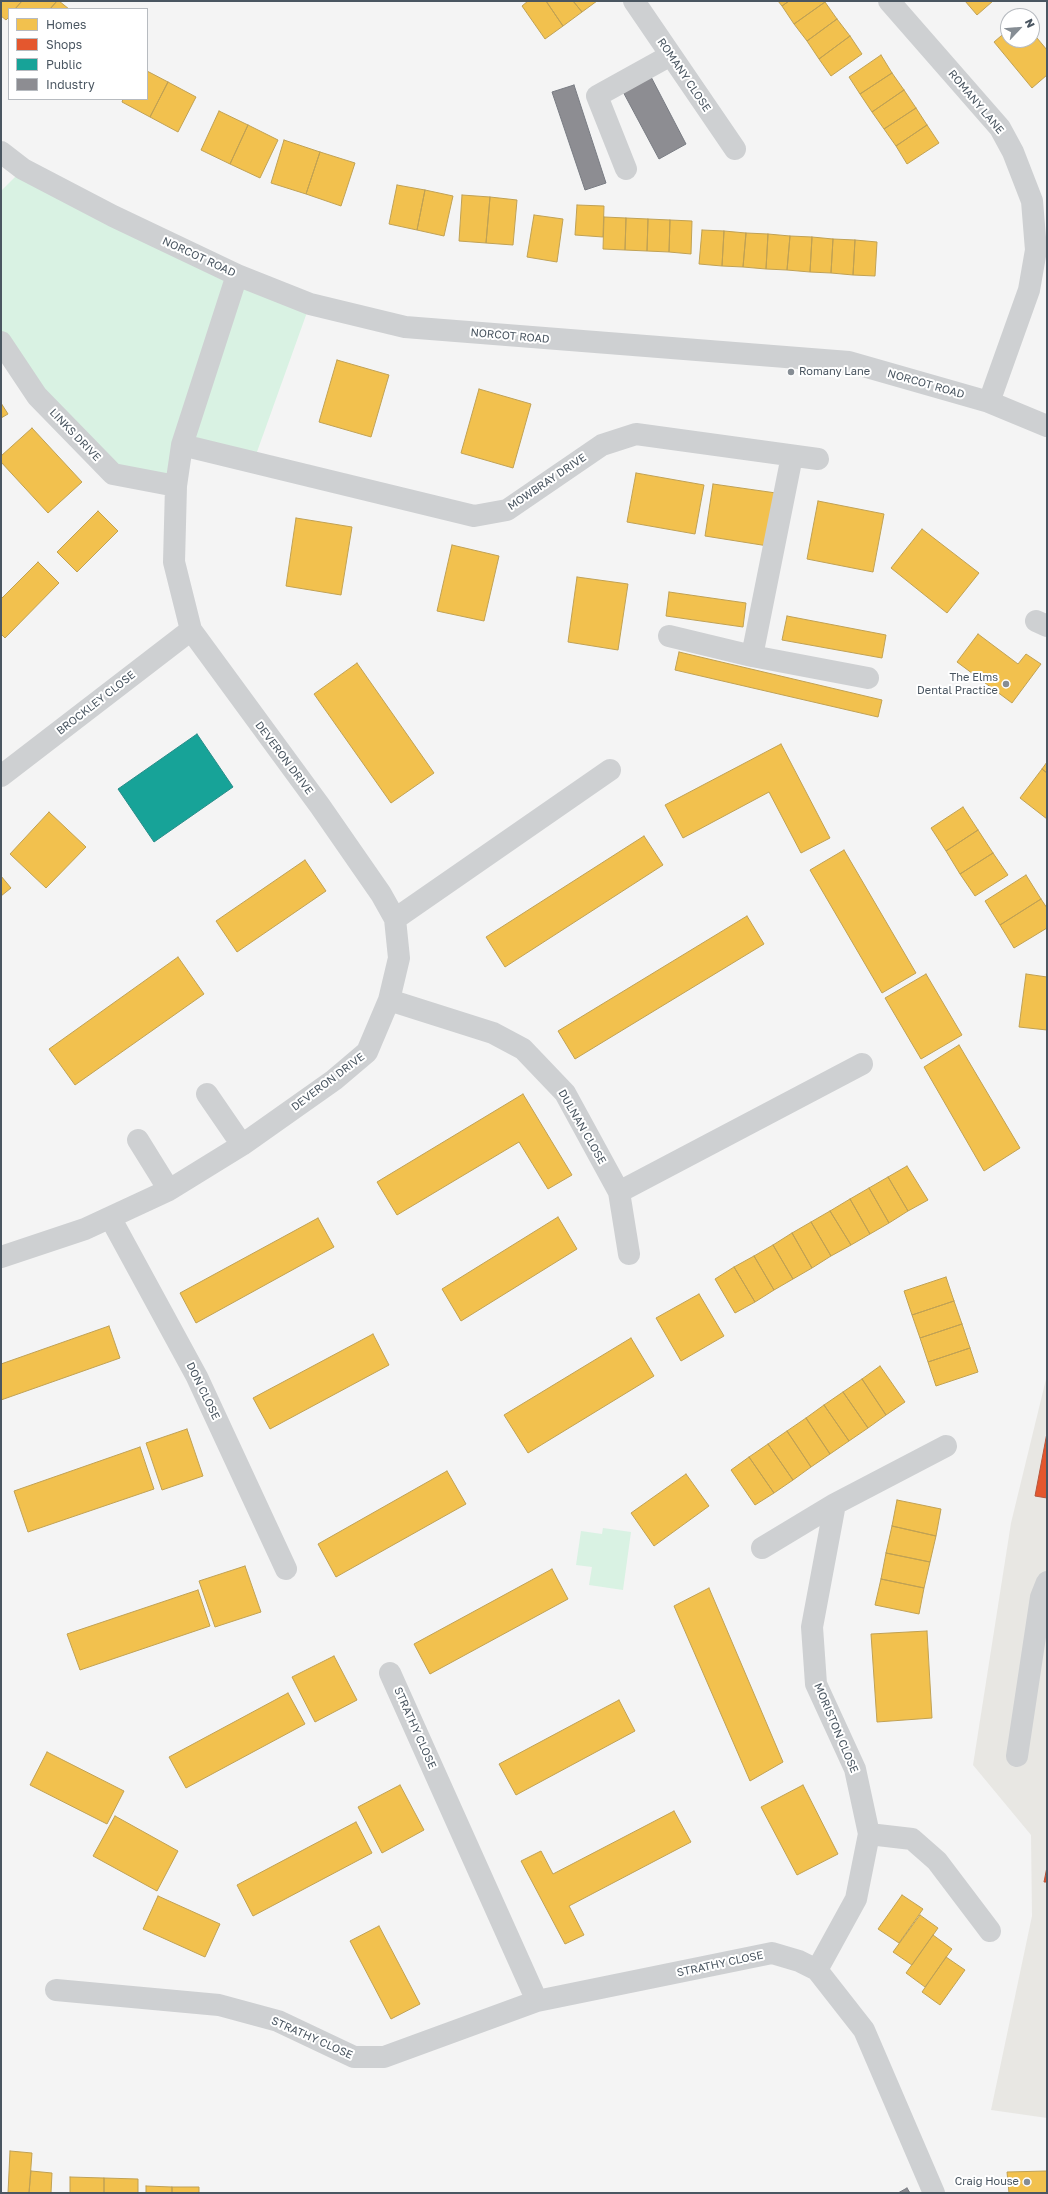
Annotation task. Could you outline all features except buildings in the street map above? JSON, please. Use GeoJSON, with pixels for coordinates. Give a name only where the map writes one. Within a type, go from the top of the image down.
{"type":"FeatureCollection","features":[{"type":"Feature","properties":{"kind":"street","name":"ROMANY CLOSE"},"geometry":{"type":"LineString","coordinates":[[634,1],[735,149]]}},
{"type":"Feature","properties":{"kind":"street","name":"ROMANY LANE"},"geometry":{"type":"LineString","coordinates":[[889,1],[1000,128],[1013,152],[1032,201],[1036,250],[1028,290],[989,402]]}},
{"type":"Feature","properties":{"kind":"street"},"geometry":{"type":"LineString","coordinates":[[626,169],[597,96],[671,55]]}},
{"type":"Feature","properties":{"kind":"street","name":"NORCOT ROAD"},"geometry":{"type":"LineString","coordinates":[[1,152],[23,169],[112,216],[237,275],[310,304],[405,327],[849,362],[989,402],[1047,426]]}},
{"type":"Feature","properties":{"kind":"street"},"geometry":{"type":"LineString","coordinates":[[191,630],[174,562],[176,486],[182,445],[237,275]]}},
{"type":"Feature","properties":{"kind":"street","name":"LINKS DRIVE"},"geometry":{"type":"LineString","coordinates":[[1,342],[37,396],[113,474],[176,486]]}},
{"type":"Feature","properties":{"kind":"street","name":"MOWBRAY DRIVE"},"geometry":{"type":"LineString","coordinates":[[182,445],[474,516],[508,510],[602,445],[636,434],[818,459]]}},
{"type":"Feature","properties":{"kind":"street"},"geometry":{"type":"LineString","coordinates":[[752,656],[792,456]]}},
{"type":"Feature","properties":{"kind":"street","name":"DEVERON DRIVE"},"geometry":{"type":"LineString","coordinates":[[1,1257],[42,1245],[111,1218],[169,1190],[242,1145],[334,1080],[367,1052],[389,1000],[399,958],[395,919],[381,894],[320,806],[236,694],[191,630]]}},
{"type":"Feature","properties":{"kind":"street","name":"BROCKLEY CLOSE"},"geometry":{"type":"LineString","coordinates":[[1,776],[191,630]]}},
{"type":"Feature","properties":{"kind":"street"},"geometry":{"type":"LineString","coordinates":[[669,636],[752,656],[868,678]]}},
{"type":"Feature","properties":{"kind":"street"},"geometry":{"type":"LineString","coordinates":[[395,919],[610,770]]}},
{"type":"Feature","properties":{"kind":"street","name":"DULNAN CLOSE"},"geometry":{"type":"LineString","coordinates":[[389,1000],[493,1032],[523,1049],[565,1093],[619,1192],[629,1254]]}},
{"type":"Feature","properties":{"kind":"street"},"geometry":{"type":"LineString","coordinates":[[619,1192],[862,1064]]}},
{"type":"Feature","properties":{"kind":"street"},"geometry":{"type":"LineString","coordinates":[[207,1094],[242,1145]]}},
{"type":"Feature","properties":{"kind":"street"},"geometry":{"type":"LineString","coordinates":[[138,1140],[169,1190]]}},
{"type":"Feature","properties":{"kind":"street","name":"DON CLOSE"},"geometry":{"type":"LineString","coordinates":[[111,1218],[197,1377],[286,1569]]}},
{"type":"Feature","properties":{"kind":"street"},"geometry":{"type":"LineString","coordinates":[[762,1548],[835,1504],[946,1446]]}},
{"type":"Feature","properties":{"kind":"street","name":"MORISTON CLOSE"},"geometry":{"type":"LineString","coordinates":[[818,1970],[856,1899],[869,1834],[855,1769],[816,1684],[812,1627],[835,1504]]}},
{"type":"Feature","properties":{"kind":"street"},"geometry":{"type":"LineString","coordinates":[[1016,1756],[1041,1597],[1047,1582]]}},
{"type":"Feature","properties":{"kind":"street","name":"STRATHY CLOSE"},"geometry":{"type":"LineString","coordinates":[[390,1673],[537,2002]]}},
{"type":"Feature","properties":{"kind":"street"},"geometry":{"type":"LineString","coordinates":[[869,1834],[912,1839],[937,1861],[990,1930]]}},
{"type":"Feature","properties":{"kind":"street","name":"STRATHY CLOSE"},"geometry":{"type":"LineString","coordinates":[[56,1990],[219,2005],[278,2021],[354,2057],[384,2057],[537,2002],[772,1953],[799,1961],[818,1970],[864,2030],[934,2193]]}},
{"type":"Feature","properties":{"kind":"shaded area"},"geometry":{"type":"Polygon","coordinates":[[[1047,1375],[1047,2118],[991,2110],[1032,1916],[1031,1835],[973,1765],[1011,1523],[1047,1375]]]}},
{"type":"Feature","properties":{"kind":"green space"},"geometry":{"type":"Polygon","coordinates":[[[23,169],[310,304],[253,463],[183,445],[176,486],[113,474],[1,342],[1,191],[23,169]]]}},
{"type":"Feature","properties":{"kind":"green space"},"geometry":{"type":"Polygon","coordinates":[[[603,1528],[631,1532],[623,1590],[589,1585],[592,1567],[576,1565],[581,1531],[602,1534],[603,1528]]]}},
{"type":"Feature","properties":{"kind":"place","name":"Romany Lane"},"geometry":{"type":"Point","coordinates":[791,372]}},
{"type":"Feature","properties":{"kind":"place","name":"The Elms Dental Practice"},"geometry":{"type":"Point","coordinates":[1006,684]}},
{"type":"Feature","properties":{"kind":"place","name":"Craig House"},"geometry":{"type":"Point","coordinates":[1027,2182]}}]}
